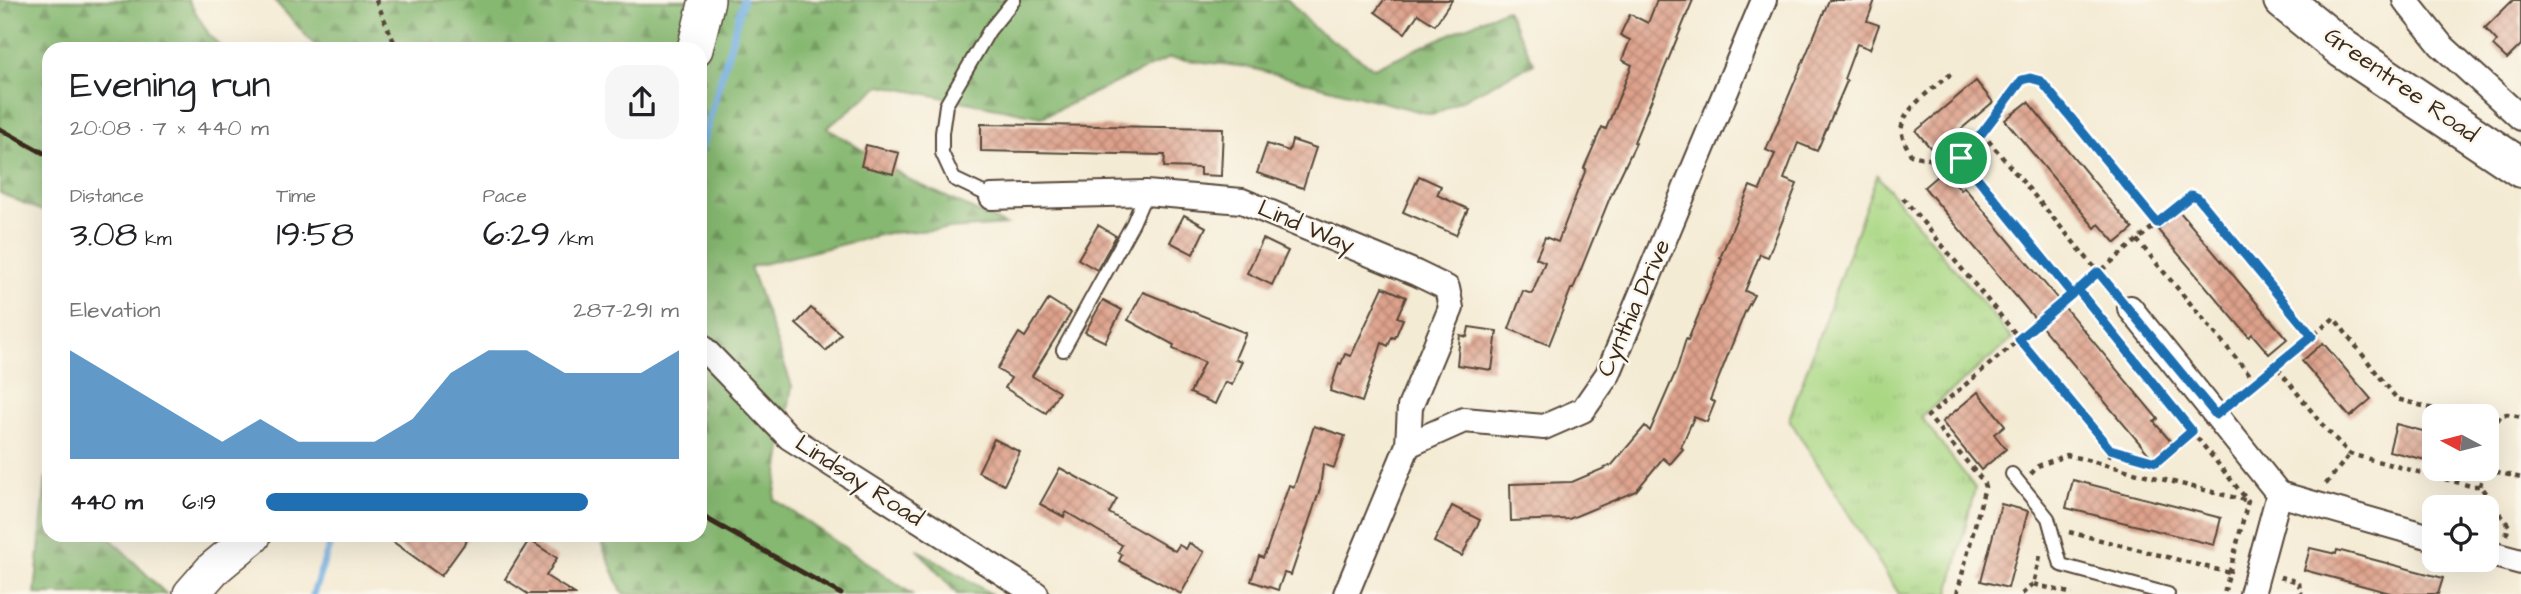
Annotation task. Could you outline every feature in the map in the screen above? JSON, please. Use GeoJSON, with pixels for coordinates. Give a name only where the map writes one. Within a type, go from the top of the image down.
{"type":"FeatureCollection","features":[{"type":"Feature","properties":{"kind":"main road"},"geometry":{"type":"LineString","coordinates":[[697,42],[706,0]]}},
{"type":"Feature","properties":{"kind":"main road","name":"Greentree Road"},"geometry":{"type":"LineString","coordinates":[[2283,0],[2343,49],[2521,168]]}},
{"type":"Feature","properties":{"kind":"main road"},"geometry":{"type":"LineString","coordinates":[[191,594],[213,569],[246,542]]}},
{"type":"Feature","properties":{"kind":"street","name":"Cynthia Drive"},"geometry":{"type":"LineString","coordinates":[[1408,445],[1464,420],[1544,427],[1583,410],[1608,374],[1764,0]]}},
{"type":"Feature","properties":{"kind":"street"},"geometry":{"type":"LineString","coordinates":[[2405,0],[2441,45],[2521,118]]}},
{"type":"Feature","properties":{"kind":"street","name":"Lind Way"},"geometry":{"type":"LineString","coordinates":[[992,197],[1146,193],[1242,201],[1447,288],[1451,307],[1410,407],[1408,445]]}},
{"type":"Feature","properties":{"kind":"street"},"geometry":{"type":"LineString","coordinates":[[2130,308],[2279,494],[2422,535]]}},
{"type":"Feature","properties":{"kind":"street","name":"Lindsay Road"},"geometry":{"type":"LineString","coordinates":[[707,352],[789,437],[1036,594]]}},
{"type":"Feature","properties":{"kind":"street"},"geometry":{"type":"LineString","coordinates":[[1346,594],[1408,445]]}},
{"type":"Feature","properties":{"kind":"street"},"geometry":{"type":"LineString","coordinates":[[2254,587],[2279,494]]}},
{"type":"Feature","properties":{"kind":"lane"},"geometry":{"type":"LineString","coordinates":[[992,197],[954,179],[942,153],[942,133],[946,105],[989,31],[1014,0]]}},
{"type":"Feature","properties":{"kind":"lane"},"geometry":{"type":"LineString","coordinates":[[1063,350],[1133,223],[1146,193]]}},
{"type":"Feature","properties":{"kind":"lane"},"geometry":{"type":"LineString","coordinates":[[2012,474],[2048,518],[2061,565],[2168,594]]}},
{"type":"Feature","properties":{"kind":"path"},"geometry":{"type":"LineString","coordinates":[[376,0],[394,42]]}},
{"type":"Feature","properties":{"kind":"path"},"geometry":{"type":"LineString","coordinates":[[1951,74],[1911,107],[1901,131],[1911,155],[1955,164],[1961,158]]}},
{"type":"Feature","properties":{"kind":"path"},"geometry":{"type":"LineString","coordinates":[[2072,294],[1958,154],[1982,133],[2022,80],[2030,78],[2041,81],[2157,223]]}},
{"type":"Feature","properties":{"kind":"path"},"geometry":{"type":"LineString","coordinates":[[1982,133],[2130,308]]}},
{"type":"Feature","properties":{"kind":"path"},"geometry":{"type":"LineString","coordinates":[[1957,594],[1984,487],[1983,481],[1928,416],[2192,195],[2198,198],[2312,336]]}},
{"type":"Feature","properties":{"kind":"path"},"geometry":{"type":"LineString","coordinates":[[1903,198],[2110,449],[2156,462],[2192,431]]}},
{"type":"Feature","properties":{"kind":"path"},"geometry":{"type":"LineString","coordinates":[[2137,240],[2256,382]]}},
{"type":"Feature","properties":{"kind":"path"},"geometry":{"type":"LineString","coordinates":[[2078,290],[2248,501]]}},
{"type":"Feature","properties":{"kind":"path"},"geometry":{"type":"LineString","coordinates":[[2216,415],[2333,318],[2397,399],[2422,406]]}},
{"type":"Feature","properties":{"kind":"path"},"geometry":{"type":"LineString","coordinates":[[2276,366],[2325,427],[2350,453],[2471,486],[2480,486]]}},
{"type":"Feature","properties":{"kind":"path"},"geometry":{"type":"LineString","coordinates":[[2499,419],[2501,415],[2507,414],[2521,417]]}},
{"type":"Feature","properties":{"kind":"path"},"geometry":{"type":"LineString","coordinates":[[2107,465],[2110,449]]}},
{"type":"Feature","properties":{"kind":"path"},"geometry":{"type":"LineString","coordinates":[[2320,505],[2327,480],[2350,453]]}},
{"type":"Feature","properties":{"kind":"path"},"geometry":{"type":"LineString","coordinates":[[2021,485],[2038,466],[2067,455],[2248,501]]}},
{"type":"Feature","properties":{"kind":"path"},"geometry":{"type":"LineString","coordinates":[[2499,472],[2521,478]]}},
{"type":"Feature","properties":{"kind":"path"},"geometry":{"type":"LineString","coordinates":[[2480,486],[2481,481]]}},
{"type":"Feature","properties":{"kind":"path"},"geometry":{"type":"LineString","coordinates":[[2480,486],[2509,526],[2503,558]]}},
{"type":"Feature","properties":{"kind":"path"},"geometry":{"type":"LineString","coordinates":[[2224,594],[2248,501]]}},
{"type":"Feature","properties":{"kind":"path"},"geometry":{"type":"LineString","coordinates":[[2051,528],[2229,573],[2254,587]]}},
{"type":"Feature","properties":{"kind":"path"},"geometry":{"type":"LineString","coordinates":[[2282,565],[2279,577],[2299,582],[2300,593],[2303,594]]}},
{"type":"Feature","properties":{"kind":"path"},"geometry":{"type":"LineString","coordinates":[[2022,594],[2033,584]]}},
{"type":"Feature","properties":{"kind":"green space"},"geometry":{"type":"Polygon","coordinates":[[[0,0],[188,0],[216,42],[42,42],[42,211],[0,193],[0,0]]]}},
{"type":"Feature","properties":{"kind":"green space"},"geometry":{"type":"Polygon","coordinates":[[[274,0],[1288,0],[1314,28],[1374,68],[1506,9],[1534,63],[1433,115],[1247,67],[1169,58],[1042,117],[881,85],[827,128],[912,181],[1006,225],[888,233],[750,267],[792,386],[774,499],[912,594],[623,594],[601,542],[707,542],[707,42],[312,42],[274,0]]]}},
{"type":"Feature","properties":{"kind":"green space"},"geometry":{"type":"Polygon","coordinates":[[[1877,175],[2012,339],[1921,417],[1975,488],[1949,594],[1899,594],[1789,419],[1877,175]]]}},
{"type":"Feature","properties":{"kind":"green space"},"geometry":{"type":"Polygon","coordinates":[[[42,520],[42,542],[114,542],[166,594],[35,594],[42,520]]]}},
{"type":"Feature","properties":{"kind":"green space"},"geometry":{"type":"Polygon","coordinates":[[[917,549],[991,594],[957,594],[917,549]]]}},
{"type":"Feature","properties":{"kind":"building"},"geometry":{"type":"Polygon","coordinates":[[[1384,0],[1452,0],[1435,25],[1418,14],[1405,33],[1375,12],[1384,0]]]}},
{"type":"Feature","properties":{"kind":"building"},"geometry":{"type":"Polygon","coordinates":[[[1657,0],[1693,0],[1634,142],[1636,143],[1611,195],[1549,345],[1509,329],[1523,291],[1532,294],[1545,262],[1536,258],[1545,237],[1558,242],[1586,169],[1584,168],[1602,127],[1606,129],[1632,65],[1622,60],[1630,40],[1620,35],[1630,14],[1648,23],[1657,0]]]}},
{"type":"Feature","properties":{"kind":"building"},"geometry":{"type":"Polygon","coordinates":[[[1829,0],[1875,0],[1867,21],[1879,25],[1870,49],[1857,44],[1844,79],[1847,81],[1817,151],[1798,143],[1784,179],[1797,184],[1768,257],[1760,254],[1745,291],[1754,295],[1710,400],[1715,402],[1707,422],[1694,417],[1681,447],[1683,449],[1670,464],[1663,458],[1636,491],[1569,519],[1511,521],[1510,484],[1572,482],[1612,465],[1645,426],[1650,431],[1750,186],[1760,190],[1775,154],[1766,150],[1829,0]]]}},
{"type":"Feature","properties":{"kind":"building"},"geometry":{"type":"Polygon","coordinates":[[[2513,0],[2521,0],[2521,45],[2507,59],[2493,46],[2497,41],[2485,28],[2513,0]]]}},
{"type":"Feature","properties":{"kind":"building"},"geometry":{"type":"Polygon","coordinates":[[[1976,81],[1993,102],[1934,152],[1916,131],[1976,81]]]}},
{"type":"Feature","properties":{"kind":"building"},"geometry":{"type":"Polygon","coordinates":[[[2028,102],[2133,229],[2116,243],[2099,224],[2095,228],[2005,120],[2028,102]]]}},
{"type":"Feature","properties":{"kind":"building"},"geometry":{"type":"Polygon","coordinates":[[[981,124],[1223,128],[1221,176],[1200,175],[1200,168],[1164,167],[1165,155],[981,151],[981,124]]]}},
{"type":"Feature","properties":{"kind":"building"},"geometry":{"type":"Polygon","coordinates":[[[1292,140],[1316,148],[1303,188],[1257,173],[1267,144],[1289,151],[1292,140]]]}},
{"type":"Feature","properties":{"kind":"building"},"geometry":{"type":"Polygon","coordinates":[[[866,145],[899,153],[893,174],[861,166],[866,145]]]}},
{"type":"Feature","properties":{"kind":"building"},"geometry":{"type":"Polygon","coordinates":[[[1944,170],[1961,190],[1964,187],[2158,419],[2154,422],[2172,443],[2153,459],[1924,187],[1944,170]]]}},
{"type":"Feature","properties":{"kind":"building"},"geometry":{"type":"Polygon","coordinates":[[[1419,176],[1441,186],[1437,195],[1468,209],[1456,235],[1403,212],[1419,176]]]}},
{"type":"Feature","properties":{"kind":"building"},"geometry":{"type":"Polygon","coordinates":[[[2179,211],[2287,339],[2269,354],[2252,334],[2249,337],[2158,230],[2179,211]]]}},
{"type":"Feature","properties":{"kind":"building"},"geometry":{"type":"Polygon","coordinates":[[[1184,215],[1206,227],[1193,254],[1170,242],[1184,215]]]}},
{"type":"Feature","properties":{"kind":"building"},"geometry":{"type":"Polygon","coordinates":[[[1098,225],[1116,236],[1097,270],[1078,259],[1098,225]]]}},
{"type":"Feature","properties":{"kind":"building"},"geometry":{"type":"Polygon","coordinates":[[[1263,239],[1288,251],[1272,285],[1247,273],[1263,239]]]}},
{"type":"Feature","properties":{"kind":"building"},"geometry":{"type":"Polygon","coordinates":[[[1383,287],[1406,297],[1397,317],[1403,319],[1395,338],[1392,337],[1388,346],[1382,343],[1362,402],[1330,391],[1339,363],[1341,364],[1345,354],[1351,356],[1383,287]]]}},
{"type":"Feature","properties":{"kind":"building"},"geometry":{"type":"Polygon","coordinates":[[[1143,292],[1246,333],[1235,359],[1242,361],[1232,385],[1225,382],[1215,404],[1190,393],[1204,362],[1173,349],[1174,345],[1128,320],[1143,292]]]}},
{"type":"Feature","properties":{"kind":"building"},"geometry":{"type":"Polygon","coordinates":[[[1049,299],[1071,313],[1032,376],[1059,392],[1046,413],[1005,388],[1011,378],[997,369],[1019,333],[1025,337],[1049,299]]]}},
{"type":"Feature","properties":{"kind":"building"},"geometry":{"type":"Polygon","coordinates":[[[1103,300],[1122,310],[1105,342],[1085,332],[1103,300]]]}},
{"type":"Feature","properties":{"kind":"building"},"geometry":{"type":"Polygon","coordinates":[[[811,308],[841,334],[826,351],[796,324],[811,308]]]}},
{"type":"Feature","properties":{"kind":"building"},"geometry":{"type":"Polygon","coordinates":[[[1469,327],[1497,331],[1492,370],[1457,365],[1460,335],[1467,337],[1469,327]]]}},
{"type":"Feature","properties":{"kind":"building"},"geometry":{"type":"Polygon","coordinates":[[[2323,343],[2371,399],[2350,417],[2302,361],[2323,343]]]}},
{"type":"Feature","properties":{"kind":"building"},"geometry":{"type":"Polygon","coordinates":[[[1978,392],[2005,425],[1994,434],[2006,449],[1981,470],[1942,422],[1978,392]]]}},
{"type":"Feature","properties":{"kind":"building"},"geometry":{"type":"Polygon","coordinates":[[[2396,424],[2422,431],[2422,459],[2389,451],[2396,424]]]}},
{"type":"Feature","properties":{"kind":"building"},"geometry":{"type":"Polygon","coordinates":[[[1314,426],[1345,436],[1334,468],[1323,464],[1320,489],[1291,575],[1284,573],[1278,590],[1251,581],[1259,556],[1263,558],[1267,549],[1289,485],[1294,487],[1314,426]]]}},
{"type":"Feature","properties":{"kind":"building"},"geometry":{"type":"Polygon","coordinates":[[[994,439],[1020,452],[1004,485],[978,472],[994,439]]]}},
{"type":"Feature","properties":{"kind":"building"},"geometry":{"type":"Polygon","coordinates":[[[1060,468],[1117,499],[1109,513],[1175,551],[1179,545],[1186,549],[1189,543],[1204,552],[1181,594],[1119,561],[1122,555],[1118,552],[1122,545],[1066,512],[1064,517],[1040,504],[1060,468]]]}},
{"type":"Feature","properties":{"kind":"building"},"geometry":{"type":"Polygon","coordinates":[[[2073,480],[2221,518],[2214,545],[2066,508],[2073,480]]]}},
{"type":"Feature","properties":{"kind":"building"},"geometry":{"type":"Polygon","coordinates":[[[2001,504],[2028,511],[2008,588],[1981,581],[2001,504]]]}},
{"type":"Feature","properties":{"kind":"building"},"geometry":{"type":"Polygon","coordinates":[[[1452,506],[1480,520],[1462,556],[1434,542],[1452,506]]]}},
{"type":"Feature","properties":{"kind":"building"},"geometry":{"type":"Polygon","coordinates":[[[393,542],[466,542],[441,576],[393,542]]]}},
{"type":"Feature","properties":{"kind":"building"},"geometry":{"type":"Polygon","coordinates":[[[528,542],[532,542],[557,558],[546,576],[575,594],[528,594],[505,579],[528,542]]]}},
{"type":"Feature","properties":{"kind":"building"},"geometry":{"type":"Polygon","coordinates":[[[2310,548],[2336,554],[2337,550],[2443,578],[2438,594],[2394,594],[2304,570],[2310,548]]]}},
{"type":"Feature","properties":{"kind":"waterway"},"geometry":{"type":"LineString","coordinates":[[707,127],[743,0]]}},
{"type":"Feature","properties":{"kind":"waterway"},"geometry":{"type":"LineString","coordinates":[[313,594],[331,542]]}},
{"type":"Feature","properties":{"kind":"railway"},"geometry":{"type":"LineString","coordinates":[[0,129],[42,152]]}},
{"type":"Feature","properties":{"kind":"railway"},"geometry":{"type":"LineString","coordinates":[[707,519],[841,594]]}},
{"type":"Feature","properties":{"kind":"route"},"geometry":{"type":"LineString","coordinates":[[2030,78],[2041,81],[2157,223],[2192,195],[2198,198],[2312,336],[2216,415],[2098,272],[2078,290],[2192,431],[2156,462],[2110,449],[2019,339],[2072,294],[1961,158],[1958,154],[1982,133],[2022,80],[2030,78]]}}]}
